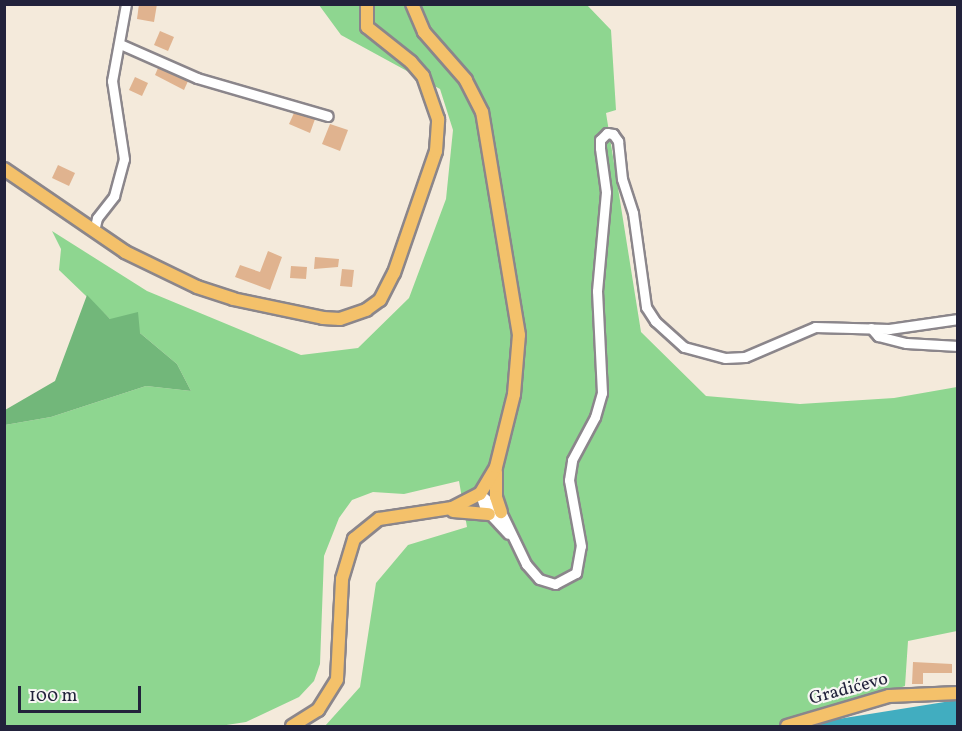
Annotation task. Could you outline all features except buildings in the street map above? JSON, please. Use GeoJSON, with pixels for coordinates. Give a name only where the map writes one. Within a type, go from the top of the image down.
{"type":"FeatureCollection","features":[{"type":"Feature","properties":{"kind":"main road"},"geometry":{"type":"LineString","coordinates":[[4,169],[94,231],[159,270],[233,299],[267,308],[340,319],[366,310],[380,300],[394,273],[436,151],[438,119],[423,76],[411,62],[368,27],[367,4]]}},
{"type":"Feature","properties":{"kind":"main road"},"geometry":{"type":"LineString","coordinates":[[292,726],[318,710],[338,679],[343,570],[354,539],[371,522],[389,516],[443,510],[495,513],[496,467],[514,394],[519,335],[485,126],[473,90],[430,41],[412,4]]}},
{"type":"Feature","properties":{"kind":"main road"},"geometry":{"type":"LineString","coordinates":[[443,510],[480,494],[496,467]]}},
{"type":"Feature","properties":{"kind":"main road","name":"Gradićevo"},"geometry":{"type":"LineString","coordinates":[[787,726],[889,696],[957,693]]}},
{"type":"Feature","properties":{"kind":"street"},"geometry":{"type":"LineString","coordinates":[[94,231],[97,218],[114,196],[124,159],[112,81],[126,4]]}},
{"type":"Feature","properties":{"kind":"street"},"geometry":{"type":"LineString","coordinates":[[120,44],[197,78],[328,116]]}},
{"type":"Feature","properties":{"kind":"street"},"geometry":{"type":"LineString","coordinates":[[480,494],[512,538],[532,573],[546,583],[565,582],[580,567],[581,546],[569,480],[572,460],[595,417],[602,393],[597,291],[605,217],[600,148],[603,135],[613,134],[618,141],[646,307],[655,321],[684,347],[725,358],[746,357],[815,327],[910,328],[957,318]]}},
{"type":"Feature","properties":{"kind":"street"},"geometry":{"type":"LineString","coordinates":[[871,328],[878,336],[906,343],[957,346]]}},
{"type":"Feature","properties":{"kind":"green space"},"geometry":{"type":"Polygon","coordinates":[[[319,5],[587,5],[611,30],[616,110],[606,113],[641,332],[706,396],[800,404],[894,398],[957,387],[957,631],[908,641],[905,686],[787,726],[325,726],[360,687],[376,583],[408,545],[467,527],[459,481],[404,494],[373,492],[352,500],[339,518],[324,556],[320,664],[314,681],[299,697],[246,722],[220,726],[5,726],[5,425],[51,417],[146,386],[191,391],[177,364],[140,333],[110,319],[59,270],[61,249],[52,231],[147,291],[301,355],[358,348],[409,298],[446,199],[453,130],[440,89],[341,35],[319,5]]]}},
{"type":"Feature","properties":{"kind":"green space"},"geometry":{"type":"Polygon","coordinates":[[[87,295],[110,319],[138,312],[140,333],[177,364],[191,391],[146,386],[51,417],[5,425],[5,410],[55,381],[87,295]]]}},
{"type":"Feature","properties":{"kind":"water"},"geometry":{"type":"Polygon","coordinates":[[[957,700],[957,726],[814,726],[832,720],[957,700]]]}}]}
